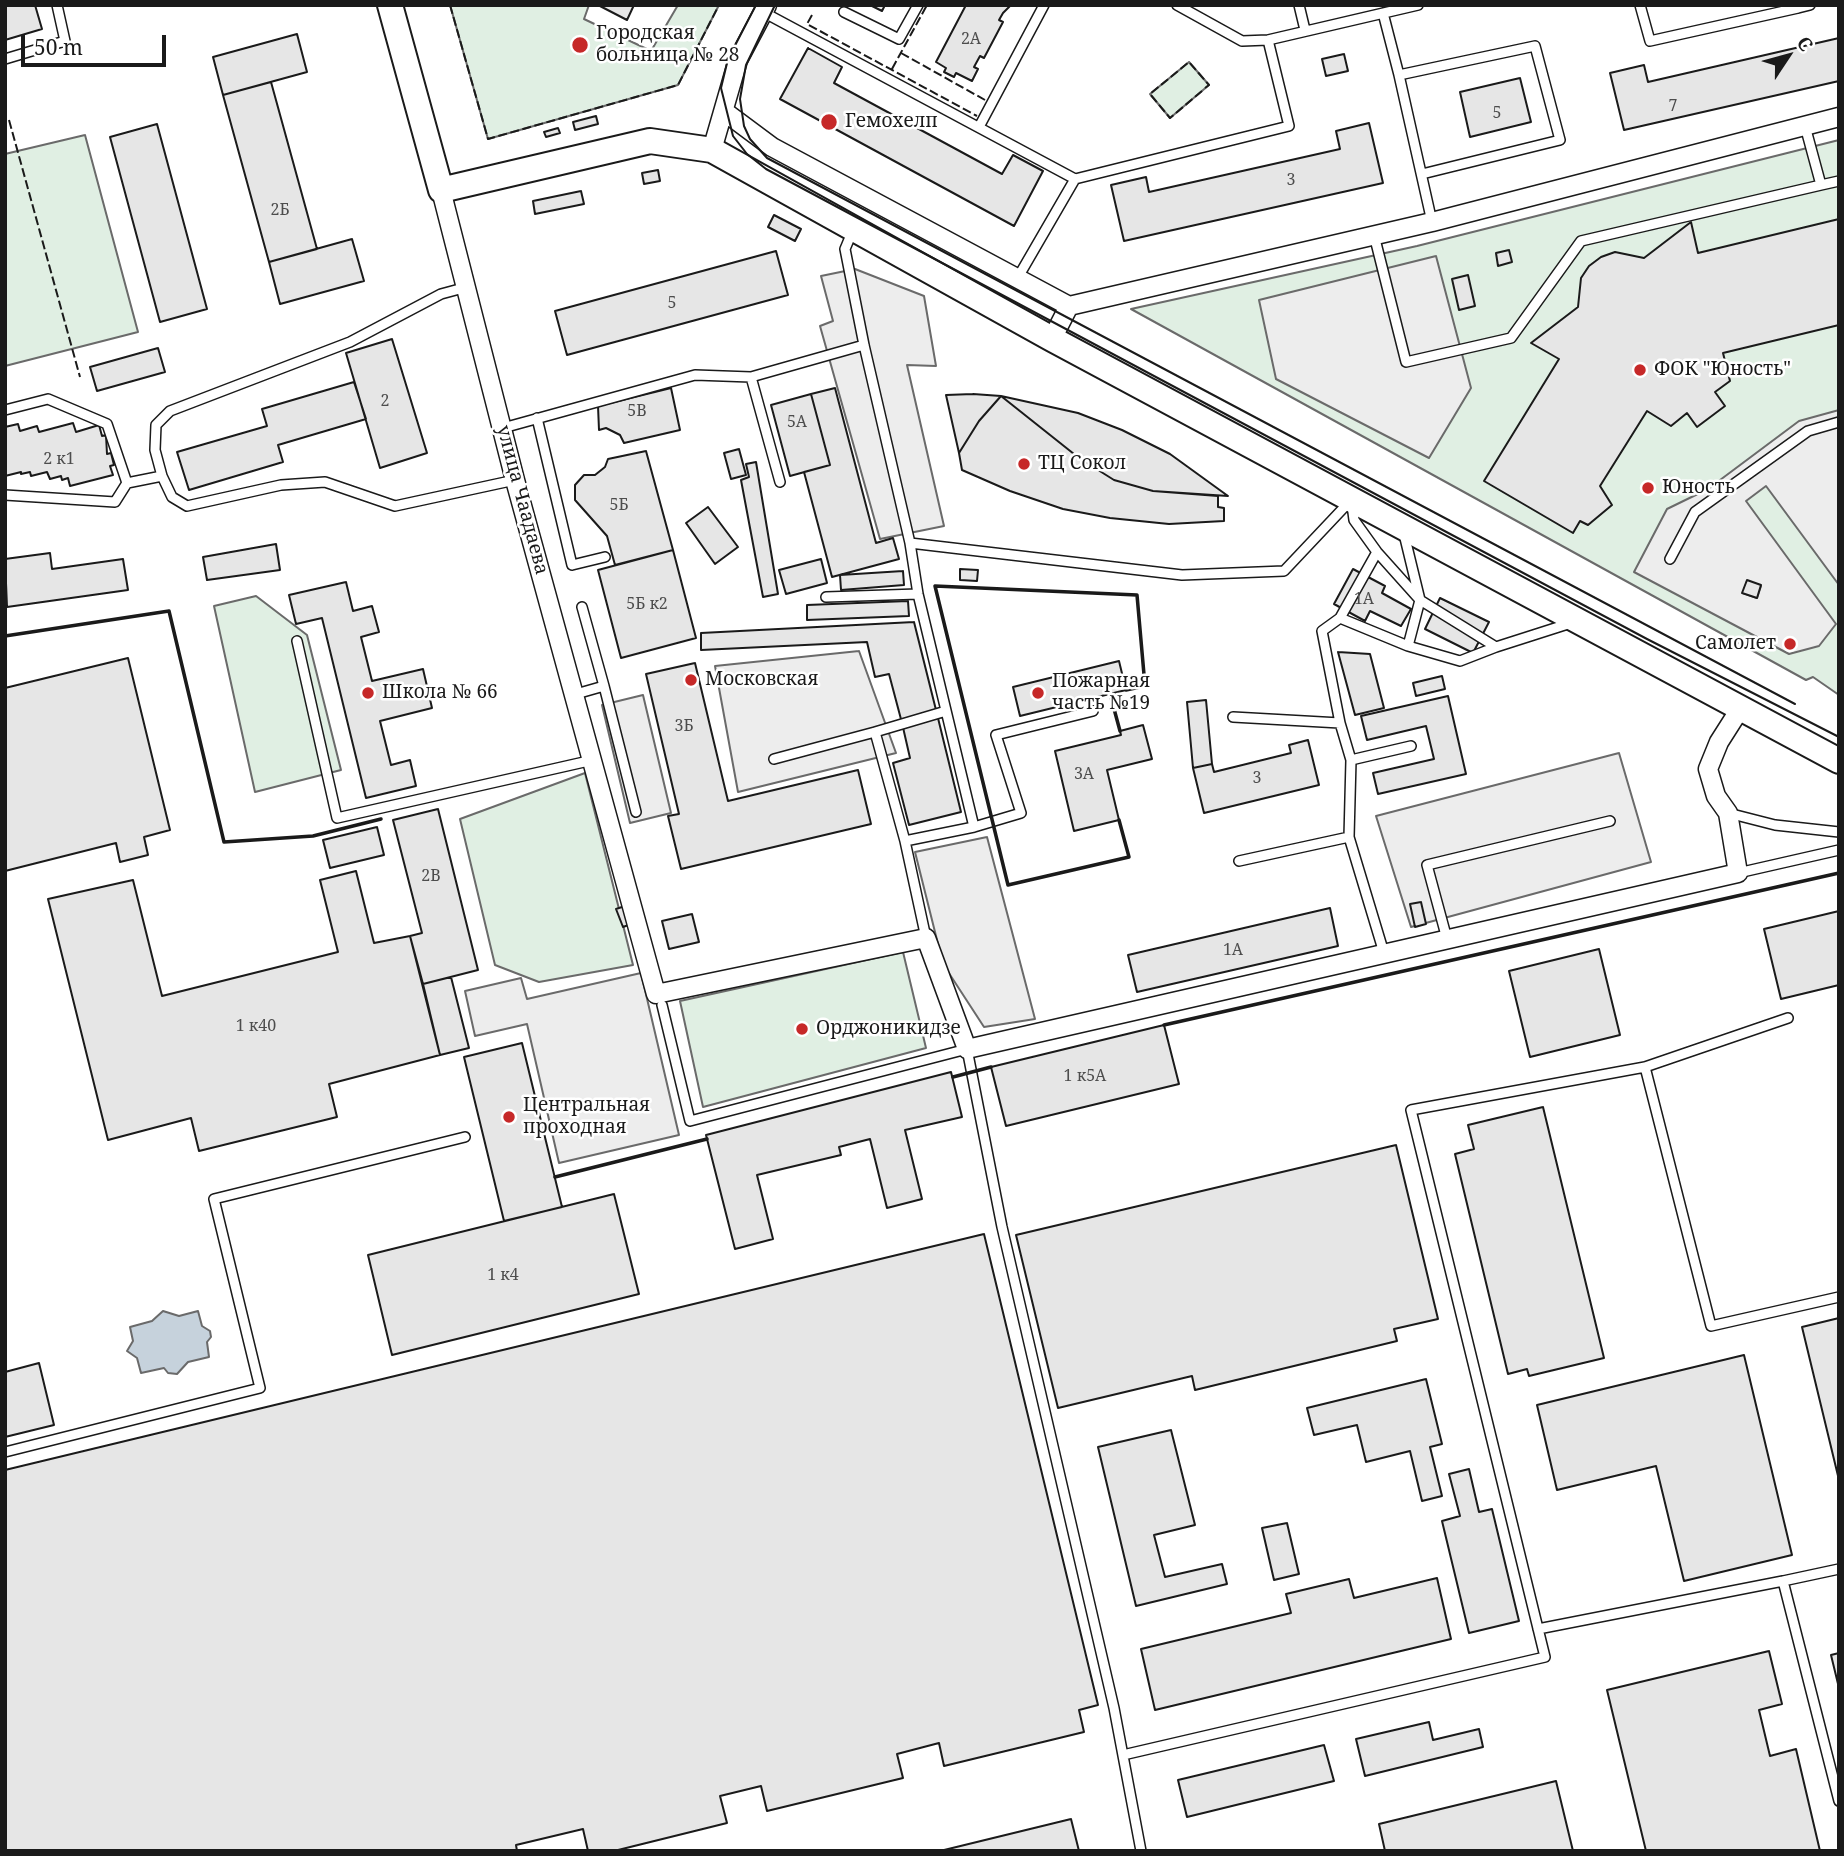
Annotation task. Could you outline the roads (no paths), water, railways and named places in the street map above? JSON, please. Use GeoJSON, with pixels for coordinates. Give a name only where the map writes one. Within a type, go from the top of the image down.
{"type":"FeatureCollection","features":[{"type":"Feature","properties":{"kind":"street","name":"улица Чаадаева"},"geometry":{"type":"LineString","coordinates":[[390,5],[467,287],[516,480],[659,1000]]}},
{"type":"Feature","properties":{"kind":"street"},"geometry":{"type":"LineString","coordinates":[[712,150],[738,60],[765,8]]}},
{"type":"Feature","properties":{"kind":"street"},"geometry":{"type":"LineString","coordinates":[[725,112],[772,147],[1069,306],[1432,222],[1839,117]]}},
{"type":"Feature","properties":{"kind":"street"},"geometry":{"type":"LineString","coordinates":[[441,190],[650,141],[712,150],[1052,339],[1403,528],[1581,620],[1839,761]]}},
{"type":"Feature","properties":{"kind":"street"},"geometry":{"type":"LineString","coordinates":[[1052,339],[1069,306]]}},
{"type":"Feature","properties":{"kind":"street"},"geometry":{"type":"LineString","coordinates":[[659,1000],[926,938],[967,1049],[1738,873],[1728,813],[1716,796],[1708,769],[1719,742],[1740,709]]}},
{"type":"Feature","properties":{"kind":"lane"},"geometry":{"type":"LineString","coordinates":[[5,58],[65,41],[57,5]]}},
{"type":"Feature","properties":{"kind":"lane"},"geometry":{"type":"LineString","coordinates":[[844,12],[899,39],[918,5]]}},
{"type":"Feature","properties":{"kind":"lane"},"geometry":{"type":"LineString","coordinates":[[979,127],[1044,5]]}},
{"type":"Feature","properties":{"kind":"lane"},"geometry":{"type":"LineString","coordinates":[[1177,5],[1242,41],[1268,40],[1418,5]]}},
{"type":"Feature","properties":{"kind":"lane"},"geometry":{"type":"LineString","coordinates":[[1298,5],[1305,30]]}},
{"type":"Feature","properties":{"kind":"lane"},"geometry":{"type":"LineString","coordinates":[[1640,5],[1650,41],[1810,5]]}},
{"type":"Feature","properties":{"kind":"lane"},"geometry":{"type":"LineString","coordinates":[[765,8],[1075,179],[1289,127],[1268,40]]}},
{"type":"Feature","properties":{"kind":"lane"},"geometry":{"type":"LineString","coordinates":[[1383,13],[1432,222]]}},
{"type":"Feature","properties":{"kind":"lane"},"geometry":{"type":"LineString","coordinates":[[1399,75],[1535,46],[1560,140],[1422,174]]}},
{"type":"Feature","properties":{"kind":"lane"},"geometry":{"type":"LineString","coordinates":[[1805,126],[1821,185]]}},
{"type":"Feature","properties":{"kind":"lane"},"geometry":{"type":"LineString","coordinates":[[1017,279],[1075,179]]}},
{"type":"Feature","properties":{"kind":"lane"},"geometry":{"type":"LineString","coordinates":[[1374,235],[1406,362],[1511,338],[1581,241],[1839,181]]}},
{"type":"Feature","properties":{"kind":"lane"},"geometry":{"type":"LineString","coordinates":[[853,229],[845,249],[864,345],[910,543],[918,594],[974,827]]}},
{"type":"Feature","properties":{"kind":"lane"},"geometry":{"type":"LineString","coordinates":[[467,287],[441,294],[350,342],[170,411],[156,425],[155,450],[162,476],[172,497],[187,506],[281,485],[325,482],[395,506],[516,480]]}},
{"type":"Feature","properties":{"kind":"lane"},"geometry":{"type":"LineString","coordinates":[[503,428],[695,376],[751,377],[864,345]]}},
{"type":"Feature","properties":{"kind":"lane"},"geometry":{"type":"LineString","coordinates":[[751,377],[780,482]]}},
{"type":"Feature","properties":{"kind":"lane"},"geometry":{"type":"LineString","coordinates":[[5,410],[48,399],[107,424],[127,483]]}},
{"type":"Feature","properties":{"kind":"lane"},"geometry":{"type":"LineString","coordinates":[[537,418],[572,565],[605,557]]}},
{"type":"Feature","properties":{"kind":"lane"},"geometry":{"type":"LineString","coordinates":[[1670,559],[1695,512],[1808,431],[1839,422]]}},
{"type":"Feature","properties":{"kind":"lane"},"geometry":{"type":"LineString","coordinates":[[5,495],[115,502],[127,483],[162,476]]}},
{"type":"Feature","properties":{"kind":"lane"},"geometry":{"type":"LineString","coordinates":[[910,543],[1182,575],[1284,571],[1352,500]]}},
{"type":"Feature","properties":{"kind":"lane"},"geometry":{"type":"LineString","coordinates":[[1352,500],[1354,520],[1377,552],[1420,600],[1496,647]]}},
{"type":"Feature","properties":{"kind":"lane"},"geometry":{"type":"LineString","coordinates":[[1403,528],[1420,600],[1408,646]]}},
{"type":"Feature","properties":{"kind":"lane"},"geometry":{"type":"LineString","coordinates":[[1377,552],[1340,618],[1322,631],[1340,723],[1352,760],[1349,837],[1384,953]]}},
{"type":"Feature","properties":{"kind":"lane"},"geometry":{"type":"LineString","coordinates":[[825,597],[918,594]]}},
{"type":"Feature","properties":{"kind":"lane"},"geometry":{"type":"LineString","coordinates":[[582,607],[636,812]]}},
{"type":"Feature","properties":{"kind":"lane"},"geometry":{"type":"LineString","coordinates":[[1340,618],[1408,646],[1460,661],[1581,620]]}},
{"type":"Feature","properties":{"kind":"lane"},"geometry":{"type":"LineString","coordinates":[[297,641],[337,818],[595,760]]}},
{"type":"Feature","properties":{"kind":"lane"},"geometry":{"type":"LineString","coordinates":[[576,694],[604,686]]}},
{"type":"Feature","properties":{"kind":"lane"},"geometry":{"type":"LineString","coordinates":[[774,759],[946,711]]}},
{"type":"Feature","properties":{"kind":"lane"},"geometry":{"type":"LineString","coordinates":[[905,841],[974,827],[1021,813],[996,735],[1093,711]]}},
{"type":"Feature","properties":{"kind":"lane"},"geometry":{"type":"LineString","coordinates":[[1233,717],[1340,723]]}},
{"type":"Feature","properties":{"kind":"lane"},"geometry":{"type":"LineString","coordinates":[[875,732],[905,841],[926,938]]}},
{"type":"Feature","properties":{"kind":"lane"},"geometry":{"type":"LineString","coordinates":[[1352,760],[1411,746]]}},
{"type":"Feature","properties":{"kind":"lane"},"geometry":{"type":"LineString","coordinates":[[1728,813],[1775,825],[1839,832]]}},
{"type":"Feature","properties":{"kind":"lane"},"geometry":{"type":"LineString","coordinates":[[1447,939],[1427,865],[1610,821]]}},
{"type":"Feature","properties":{"kind":"lane"},"geometry":{"type":"LineString","coordinates":[[1239,861],[1349,837]]}},
{"type":"Feature","properties":{"kind":"lane"},"geometry":{"type":"LineString","coordinates":[[1738,873],[1839,850]]}},
{"type":"Feature","properties":{"kind":"lane"},"geometry":{"type":"LineString","coordinates":[[659,1000],[690,1121],[967,1049],[1002,1227],[1123,1755],[1141,1851]]}},
{"type":"Feature","properties":{"kind":"lane"},"geometry":{"type":"LineString","coordinates":[[1123,1755],[1545,1657],[1411,1111],[1645,1068],[1788,1018]]}},
{"type":"Feature","properties":{"kind":"lane"},"geometry":{"type":"LineString","coordinates":[[1645,1068],[1711,1326],[1839,1297]]}},
{"type":"Feature","properties":{"kind":"lane"},"geometry":{"type":"LineString","coordinates":[[5,1452],[260,1388],[214,1199],[465,1138]]}},
{"type":"Feature","properties":{"kind":"lane"},"geometry":{"type":"LineString","coordinates":[[1538,1629],[1839,1569]]}},
{"type":"Feature","properties":{"kind":"lane"},"geometry":{"type":"LineString","coordinates":[[1783,1581],[1839,1801]]}},
{"type":"Feature","properties":{"kind":"tram line"},"geometry":{"type":"LineString","coordinates":[[756,5],[728,59],[721,88],[733,136],[747,154],[766,169],[1647,639],[1839,737]]}},
{"type":"Feature","properties":{"kind":"tram line"},"geometry":{"type":"LineString","coordinates":[[775,5],[746,65],[740,99],[744,126],[750,139],[767,158],[1795,704]]}},
{"type":"Feature","properties":{"kind":"place","name":"Городская больница № 28"},"geometry":{"type":"Point","coordinates":[580,45]}},
{"type":"Feature","properties":{"kind":"place","name":"Гемохелп"},"geometry":{"type":"Point","coordinates":[829,122]}},
{"type":"Feature","properties":{"kind":"place","name":"ФОК \"Юность\""},"geometry":{"type":"Point","coordinates":[1640,370]}},
{"type":"Feature","properties":{"kind":"place","name":"ТЦ Сокол"},"geometry":{"type":"Point","coordinates":[1024,464]}},
{"type":"Feature","properties":{"kind":"place","name":"Юность"},"geometry":{"type":"Point","coordinates":[1648,488]}},
{"type":"Feature","properties":{"kind":"place","name":"Самолет"},"geometry":{"type":"Point","coordinates":[1790,644]}},
{"type":"Feature","properties":{"kind":"place","name":"Московская"},"geometry":{"type":"Point","coordinates":[691,680]}},
{"type":"Feature","properties":{"kind":"place","name":"Школа № 66"},"geometry":{"type":"Point","coordinates":[368,693]}},
{"type":"Feature","properties":{"kind":"place","name":"Пожарная часть №19"},"geometry":{"type":"Point","coordinates":[1038,693]}},
{"type":"Feature","properties":{"kind":"place","name":"Орджоникидзе"},"geometry":{"type":"Point","coordinates":[802,1029]}},
{"type":"Feature","properties":{"kind":"place","name":"Центральная проходная"},"geometry":{"type":"Point","coordinates":[509,1117]}}]}
